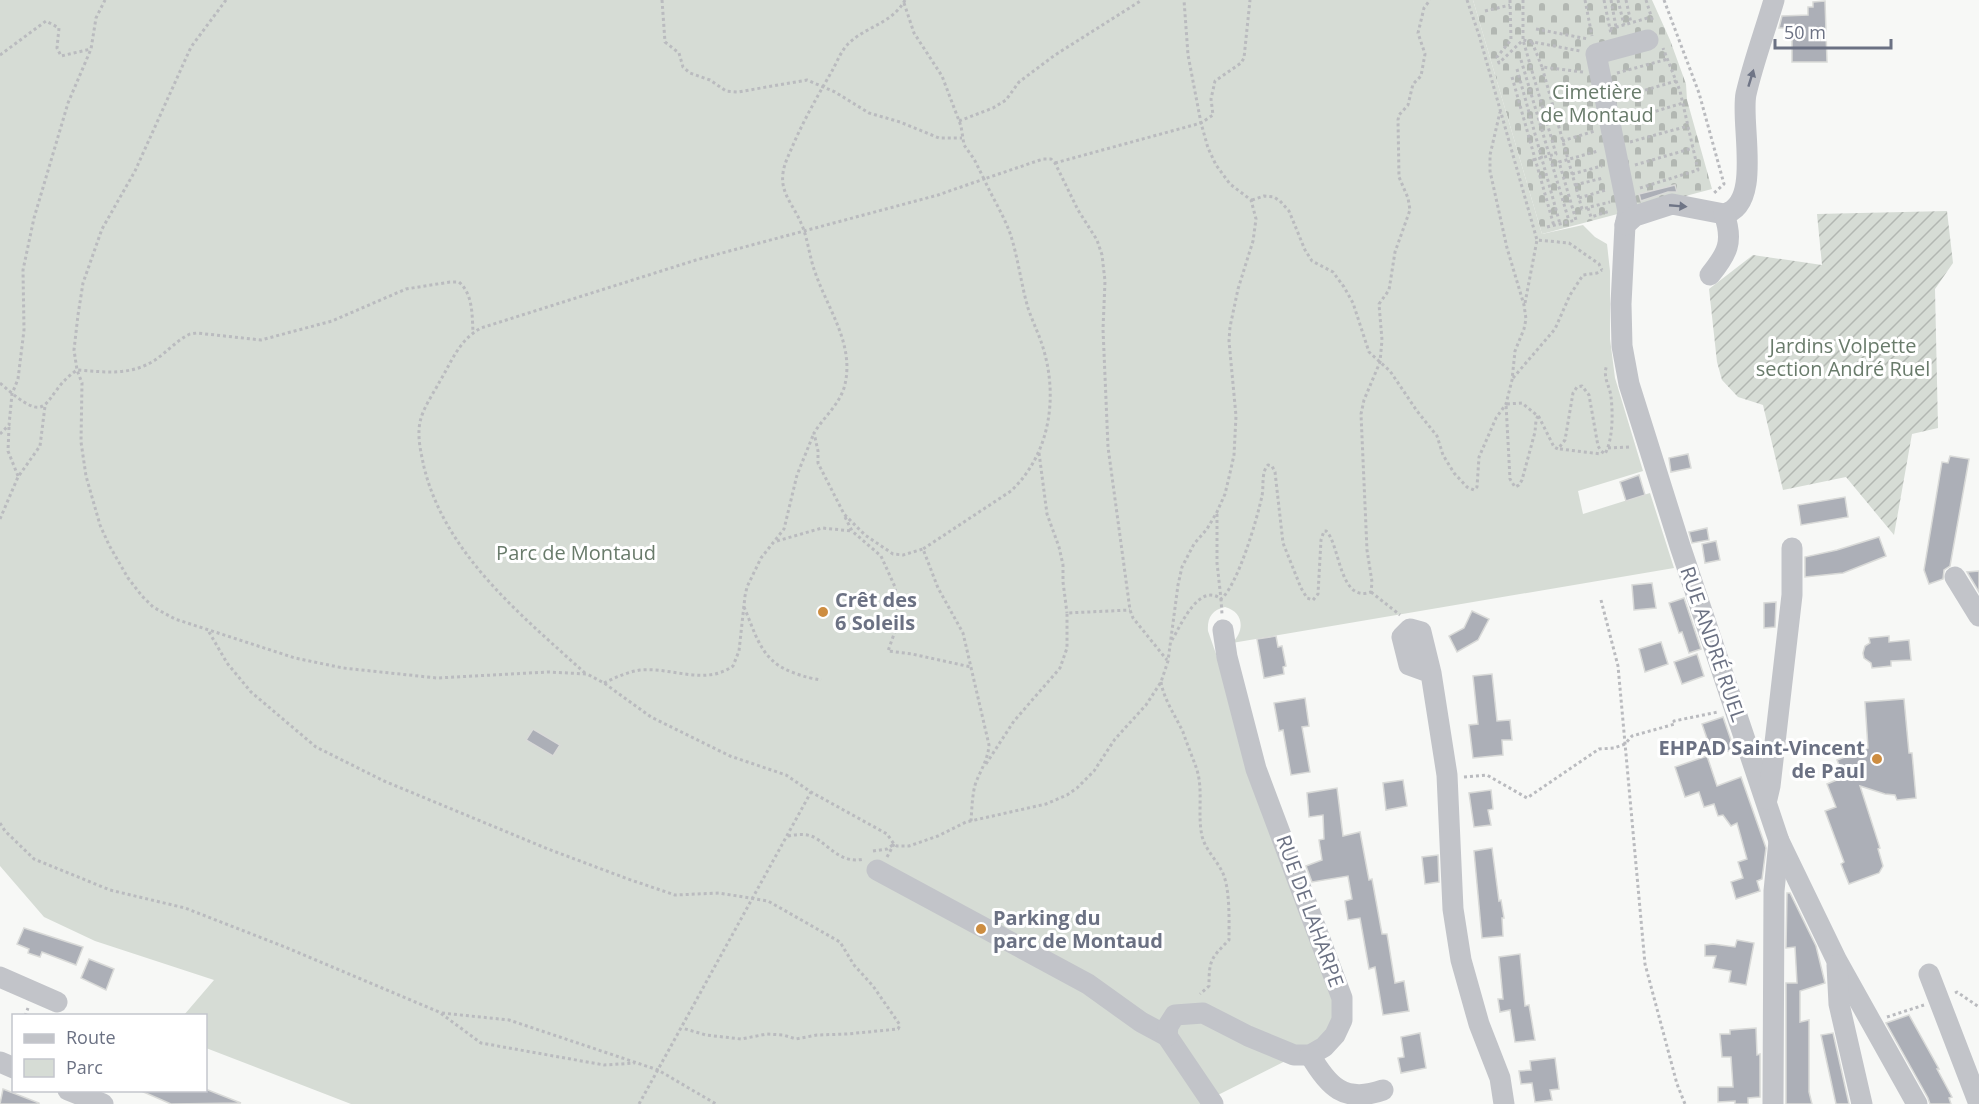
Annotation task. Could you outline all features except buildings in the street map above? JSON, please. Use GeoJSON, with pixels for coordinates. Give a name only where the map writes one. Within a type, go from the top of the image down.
{"type":"FeatureCollection","features":[{"type":"Feature","properties":{"kind":"street"},"geometry":{"type":"LineString","coordinates":[[1619,174],[1635,216],[1672,204],[1724,214],[1732,213],[1739,207],[1748,162],[1745,125],[1746,96],[1774,0]]}},
{"type":"Feature","properties":{"kind":"street"},"geometry":{"type":"LineString","coordinates":[[1601,64],[1656,39]]}},
{"type":"Feature","properties":{"kind":"street","name":"RUE ANDRÉ RUEL"},"geometry":{"type":"LineString","coordinates":[[1601,64],[1605,102],[1619,174],[1622,346],[1629,384],[1680,546],[1779,841],[1837,961],[1917,1104]]}},
{"type":"Feature","properties":{"kind":"street"},"geometry":{"type":"LineString","coordinates":[[1710,275],[1723,259],[1728,246],[1730,230],[1724,214]]}},
{"type":"Feature","properties":{"kind":"street"},"geometry":{"type":"LineString","coordinates":[[1766,802],[1770,786],[1792,595],[1792,548]]}},
{"type":"Feature","properties":{"kind":"street"},"geometry":{"type":"LineString","coordinates":[[1955,577],[1979,616]]}},
{"type":"Feature","properties":{"kind":"street"},"geometry":{"type":"LineString","coordinates":[[1410,629],[1421,632],[1431,673],[1448,779],[1453,909],[1461,960],[1479,1024],[1500,1078],[1504,1104]]}},
{"type":"Feature","properties":{"kind":"street","name":"RUE DE LAHARPE"},"geometry":{"type":"LineString","coordinates":[[1223,630],[1227,657],[1256,769],[1342,998],[1342,1020],[1335,1035],[1312,1059]]}},
{"type":"Feature","properties":{"kind":"street"},"geometry":{"type":"LineString","coordinates":[[1773,1104],[1774,891],[1779,841]]}},
{"type":"Feature","properties":{"kind":"street"},"geometry":{"type":"LineString","coordinates":[[871,860],[1088,984],[1142,1022],[1167,1036],[1214,1104]]}},
{"type":"Feature","properties":{"kind":"street"},"geometry":{"type":"LineString","coordinates":[[1837,961],[1839,1004],[1862,1104]]}},
{"type":"Feature","properties":{"kind":"street"},"geometry":{"type":"LineString","coordinates":[[1929,974],[1979,1104]]}},
{"type":"Feature","properties":{"kind":"street"},"geometry":{"type":"LineString","coordinates":[[0,977],[57,1002]]}},
{"type":"Feature","properties":{"kind":"street"},"geometry":{"type":"LineString","coordinates":[[1167,1036],[1168,1026],[1175,1015],[1203,1013],[1248,1036],[1294,1055],[1312,1059],[1329,1057],[1337,1051],[1353,1027]]}},
{"type":"Feature","properties":{"kind":"street"},"geometry":{"type":"LineString","coordinates":[[1312,1059],[1331,1086],[1347,1094],[1359,1097],[1383,1090]]}},
{"type":"Feature","properties":{"kind":"street"},"geometry":{"type":"LineString","coordinates":[[73,1092],[103,1104]]}},
{"type":"Feature","properties":{"kind":"path"},"geometry":{"type":"LineString","coordinates":[[18,477],[8,452],[12,394],[19,375],[24,324],[23,270],[34,218],[68,103],[91,49],[96,18],[105,0]]}},
{"type":"Feature","properties":{"kind":"path"},"geometry":{"type":"LineString","coordinates":[[226,0],[191,47],[145,152],[110,212],[83,283],[74,342],[77,370],[82,383],[80,416],[82,459],[93,503],[109,545],[128,578],[153,607],[175,619],[318,663],[401,675],[456,678],[548,672],[587,674]]}},
{"type":"Feature","properties":{"kind":"path"},"geometry":{"type":"LineString","coordinates":[[662,0],[665,42],[679,53],[683,67],[690,73],[710,80],[720,88],[732,92],[804,80],[822,86],[869,113],[900,122],[939,138],[962,138]]}},
{"type":"Feature","properties":{"kind":"path"},"geometry":{"type":"LineString","coordinates":[[960,121],[993,108],[1006,100],[1016,86],[1055,56],[1142,0]]}},
{"type":"Feature","properties":{"kind":"path"},"geometry":{"type":"LineString","coordinates":[[1168,661],[1133,618],[1130,610],[1108,447],[1103,336],[1105,281],[1102,255],[1097,240],[1051,159],[1043,159],[938,195],[684,264],[480,328],[473,332],[456,351],[420,420],[420,442],[428,484],[453,532],[487,580],[508,603],[587,674],[604,683],[651,717],[730,756],[786,775],[811,792],[887,834],[897,846],[909,846],[938,836],[971,820],[1057,800],[1077,788],[1094,771],[1115,739],[1146,705],[1161,681],[1168,661],[1182,567],[1194,544],[1207,529],[1225,494],[1234,455],[1235,408],[1229,341],[1238,289],[1256,230],[1256,213],[1251,200],[1230,184],[1216,165],[1208,148],[1188,55],[1184,0]]}},
{"type":"Feature","properties":{"kind":"path"},"geometry":{"type":"LineString","coordinates":[[1055,163],[1201,123],[1213,115],[1211,99],[1215,81],[1241,63],[1244,58],[1250,0]]}},
{"type":"Feature","properties":{"kind":"path"},"geometry":{"type":"LineString","coordinates":[[1371,592],[1361,414],[1380,362],[1382,329],[1379,304],[1389,290],[1395,252],[1410,210],[1408,198],[1399,177],[1398,120],[1399,115],[1408,105],[1413,84],[1421,76],[1425,54],[1418,33],[1424,8],[1430,0]]}},
{"type":"Feature","properties":{"kind":"path"},"geometry":{"type":"LineString","coordinates":[[1467,0],[1537,240],[1524,305]]}},
{"type":"Feature","properties":{"kind":"path"},"geometry":{"type":"LineString","coordinates":[[1510,0],[1511,40],[1497,57],[1497,61],[1502,62],[1523,40]]}},
{"type":"Feature","properties":{"kind":"path"},"geometry":{"type":"LineString","coordinates":[[1523,0],[1523,40],[1556,154],[1530,161]]}},
{"type":"Feature","properties":{"kind":"path"},"geometry":{"type":"LineString","coordinates":[[1536,29],[1593,39],[1585,0]]}},
{"type":"Feature","properties":{"kind":"path"},"geometry":{"type":"LineString","coordinates":[[1601,64],[1611,35],[1604,0]]}},
{"type":"Feature","properties":{"kind":"path"},"geometry":{"type":"LineString","coordinates":[[1611,0],[1616,27]]}},
{"type":"Feature","properties":{"kind":"path"},"geometry":{"type":"LineString","coordinates":[[1618,0],[1624,25]]}},
{"type":"Feature","properties":{"kind":"path"},"geometry":{"type":"LineString","coordinates":[[1626,0],[1631,23]]}},
{"type":"Feature","properties":{"kind":"path"},"geometry":{"type":"LineString","coordinates":[[1572,174],[1698,170],[1683,103],[1668,59],[1656,39],[1646,0]]}},
{"type":"Feature","properties":{"kind":"path"},"geometry":{"type":"LineString","coordinates":[[1664,0],[1699,93],[1724,184],[1711,196]]}},
{"type":"Feature","properties":{"kind":"path"},"geometry":{"type":"LineString","coordinates":[[604,683],[629,672],[642,670],[708,677],[726,672],[733,666],[740,641],[747,587],[761,558],[784,529],[797,475],[814,434],[831,413],[843,390],[847,362],[842,336],[817,278],[804,230],[784,191],[783,171],[794,142],[822,86],[846,46],[854,38],[891,18],[904,2]]}},
{"type":"Feature","properties":{"kind":"path"},"geometry":{"type":"LineString","coordinates":[[844,514],[866,535],[893,554],[903,555],[923,549],[1011,491],[1025,476],[1040,451],[1050,411],[1045,353],[1029,311],[1010,232],[974,159],[965,148],[960,121],[942,76],[914,33],[904,2]]}},
{"type":"Feature","properties":{"kind":"path"},"geometry":{"type":"LineString","coordinates":[[1485,11],[1510,5]]}},
{"type":"Feature","properties":{"kind":"path"},"geometry":{"type":"LineString","coordinates":[[1610,30],[1651,17]]}},
{"type":"Feature","properties":{"kind":"path"},"geometry":{"type":"LineString","coordinates":[[0,55],[46,21],[59,28],[57,48],[61,56],[91,49]]}},
{"type":"Feature","properties":{"kind":"path"},"geometry":{"type":"LineString","coordinates":[[1523,40],[1601,64]]}},
{"type":"Feature","properties":{"kind":"path"},"geometry":{"type":"LineString","coordinates":[[1532,42],[1542,67],[1582,209],[1588,208],[1683,103]]}},
{"type":"Feature","properties":{"kind":"path"},"geometry":{"type":"LineString","coordinates":[[1542,67],[1668,59]]}},
{"type":"Feature","properties":{"kind":"path"},"geometry":{"type":"LineString","coordinates":[[1521,60],[1569,222]]}},
{"type":"Feature","properties":{"kind":"path"},"geometry":{"type":"LineString","coordinates":[[1517,69],[1560,224]]}},
{"type":"Feature","properties":{"kind":"path"},"geometry":{"type":"LineString","coordinates":[[1512,76],[1554,226]]}},
{"type":"Feature","properties":{"kind":"path"},"geometry":{"type":"LineString","coordinates":[[1605,102],[1676,81]]}},
{"type":"Feature","properties":{"kind":"path"},"geometry":{"type":"LineString","coordinates":[[1500,112],[1490,155],[1490,171],[1507,248],[1524,305],[1525,325],[1515,351],[1512,380],[1506,404],[1510,479],[1515,487],[1522,480],[1538,416]]}},
{"type":"Feature","properties":{"kind":"path"},"geometry":{"type":"LineString","coordinates":[[1579,198],[1619,174],[1688,126]]}},
{"type":"Feature","properties":{"kind":"path"},"geometry":{"type":"LineString","coordinates":[[1562,141],[1619,174]]}},
{"type":"Feature","properties":{"kind":"path"},"geometry":{"type":"LineString","coordinates":[[1575,186],[1619,174],[1693,148]]}},
{"type":"Feature","properties":{"kind":"path"},"geometry":{"type":"LineString","coordinates":[[1547,227],[1576,220],[1559,162],[1568,160],[1619,174]]}},
{"type":"Feature","properties":{"kind":"path"},"geometry":{"type":"LineString","coordinates":[[1588,208],[1591,217],[1619,174]]}},
{"type":"Feature","properties":{"kind":"path"},"geometry":{"type":"LineString","coordinates":[[1251,200],[1264,196],[1274,197],[1289,211],[1312,261],[1333,272],[1344,287],[1353,303],[1367,348],[1372,356],[1390,371],[1437,436],[1445,460],[1470,489],[1474,490],[1477,487],[1479,457],[1496,418],[1506,404]]}},
{"type":"Feature","properties":{"kind":"path"},"geometry":{"type":"LineString","coordinates":[[1512,380],[1555,329],[1577,282],[1583,275],[1602,270],[1599,264],[1569,243],[1537,240]]}},
{"type":"Feature","properties":{"kind":"path"},"geometry":{"type":"LineString","coordinates":[[0,383],[26,405],[38,408],[45,405],[68,377],[77,370],[113,373],[129,371],[154,360],[184,337],[197,333],[261,340],[332,321],[406,289],[450,282],[459,282],[466,291],[471,308],[473,332]]}},
{"type":"Feature","properties":{"kind":"path"},"geometry":{"type":"LineString","coordinates":[[1506,404],[1522,404],[1538,416],[1554,447],[1558,449],[1606,453],[1611,399],[1605,370],[1612,355],[1622,346]]}},
{"type":"Feature","properties":{"kind":"path"},"geometry":{"type":"LineString","coordinates":[[1558,449],[1566,440],[1573,393],[1580,386],[1584,387],[1589,395],[1598,446],[1603,454]]}},
{"type":"Feature","properties":{"kind":"path"},"geometry":{"type":"LineString","coordinates":[[0,519],[18,477],[40,446],[45,405]]}},
{"type":"Feature","properties":{"kind":"path"},"geometry":{"type":"LineString","coordinates":[[0,434],[9,425]]}},
{"type":"Feature","properties":{"kind":"path"},"geometry":{"type":"LineString","coordinates":[[814,434],[818,463],[852,531],[881,556],[895,587],[898,620],[888,651],[971,667]]}},
{"type":"Feature","properties":{"kind":"path"},"geometry":{"type":"LineString","coordinates":[[1608,448],[1631,447]]}},
{"type":"Feature","properties":{"kind":"path"},"geometry":{"type":"LineString","coordinates":[[983,768],[1022,711],[1060,668],[1067,648],[1063,565],[1047,514],[1040,451]]}},
{"type":"Feature","properties":{"kind":"path"},"geometry":{"type":"LineString","coordinates":[[1221,599],[1233,584],[1253,527],[1263,492],[1265,468],[1268,465],[1272,466],[1275,472],[1283,543],[1307,598],[1313,600],[1318,594],[1321,540],[1326,531],[1330,535],[1347,583],[1356,592],[1367,594],[1371,592]]}},
{"type":"Feature","properties":{"kind":"path"},"geometry":{"type":"LineString","coordinates":[[1216,512],[1217,563],[1223,630]]}},
{"type":"Feature","properties":{"kind":"path"},"geometry":{"type":"LineString","coordinates":[[775,542],[822,528],[852,531]]}},
{"type":"Feature","properties":{"kind":"path"},"geometry":{"type":"LineString","coordinates":[[923,549],[938,588],[963,633],[989,746],[976,783],[971,820]]}},
{"type":"Feature","properties":{"kind":"path"},"geometry":{"type":"LineString","coordinates":[[1371,592],[1399,615],[1410,629]]}},
{"type":"Feature","properties":{"kind":"path"},"geometry":{"type":"LineString","coordinates":[[1171,642],[1187,613],[1197,602],[1210,594],[1221,599]]}},
{"type":"Feature","properties":{"kind":"path"},"geometry":{"type":"LineString","coordinates":[[1601,600],[1618,666],[1645,964],[1684,1104]]}},
{"type":"Feature","properties":{"kind":"path"},"geometry":{"type":"LineString","coordinates":[[744,605],[758,639],[773,662],[806,678],[821,680]]}},
{"type":"Feature","properties":{"kind":"path"},"geometry":{"type":"LineString","coordinates":[[1067,613],[1130,610]]}},
{"type":"Feature","properties":{"kind":"path"},"geometry":{"type":"LineString","coordinates":[[208,630],[227,663],[251,692],[316,747],[384,781],[548,849],[675,895],[719,893],[768,901],[840,942],[854,965],[873,986],[900,1025],[898,1029],[880,1032],[817,1035],[796,1039],[767,1034],[741,1039],[706,1035],[682,1028]]}},
{"type":"Feature","properties":{"kind":"path"},"geometry":{"type":"LineString","coordinates":[[1161,681],[1197,770],[1201,794],[1199,819],[1202,840],[1217,861],[1225,878],[1229,940],[1215,954],[1209,965],[1209,986],[1192,997]]}},
{"type":"Feature","properties":{"kind":"path"},"geometry":{"type":"LineString","coordinates":[[1448,779],[1487,775],[1527,798],[1599,749],[1614,748],[1625,744],[1632,736],[1675,724],[1674,721],[1719,712],[1717,707],[1733,703]]}},
{"type":"Feature","properties":{"kind":"path"},"geometry":{"type":"LineString","coordinates":[[639,1104],[811,792]]}},
{"type":"Feature","properties":{"kind":"path"},"geometry":{"type":"LineString","coordinates":[[0,823],[5,831],[34,859],[110,890],[185,908],[285,948],[439,1012],[481,1043],[604,1065],[635,1063]]}},
{"type":"Feature","properties":{"kind":"path"},"geometry":{"type":"LineString","coordinates":[[788,836],[799,834],[812,836],[831,851],[847,859],[871,860],[894,844]]}},
{"type":"Feature","properties":{"kind":"path"},"geometry":{"type":"LineString","coordinates":[[1872,1024],[1957,992],[1979,1007]]}},
{"type":"Feature","properties":{"kind":"path"},"geometry":{"type":"LineString","coordinates":[[439,1012],[509,1020],[658,1070],[716,1104]]}},
{"type":"Feature","properties":{"kind":"green space","name":"Parc de Montaud"},"geometry":{"type":"Polygon","coordinates":[[[0,0],[1473,0],[1542,234],[1583,225],[1595,237],[1607,244],[1610,271],[1610,339],[1615,378],[1643,471],[1578,491],[1583,514],[1650,493],[1674,568],[1232,643],[1241,628],[1241,622],[1236,613],[1225,607],[1220,608],[1214,612],[1208,622],[1208,631],[1333,989],[1334,1022],[1317,1045],[1203,1104],[351,1104],[207,1048],[207,1014],[185,1014],[214,980],[95,941],[44,917],[0,866],[0,0]]]}},
{"type":"Feature","properties":{"kind":"green space","name":"Cimetière de Montaud"},"geometry":{"type":"Polygon","coordinates":[[[1473,0],[1652,0],[1686,84],[1687,100],[1712,189],[1542,234],[1473,0]]]}},
{"type":"Feature","properties":{"kind":"green space","name":"Jardins Volpette section André Ruel"},"geometry":{"type":"Polygon","coordinates":[[[1947,211],[1953,263],[1935,289],[1938,428],[1912,434],[1894,535],[1846,477],[1783,490],[1763,405],[1738,397],[1722,380],[1717,362],[1709,289],[1753,255],[1822,265],[1817,214],[1947,211]]]}},
{"type":"Feature","properties":{"kind":"place","name":"Crêt des 6 Soleils"},"geometry":{"type":"Point","coordinates":[823,612]}},
{"type":"Feature","properties":{"kind":"place","name":"EHPAD Saint-Vincent de Paul"},"geometry":{"type":"Point","coordinates":[1877,759]}},
{"type":"Feature","properties":{"kind":"place","name":"Parking du parc de Montaud"},"geometry":{"type":"Point","coordinates":[981,929]}}]}
